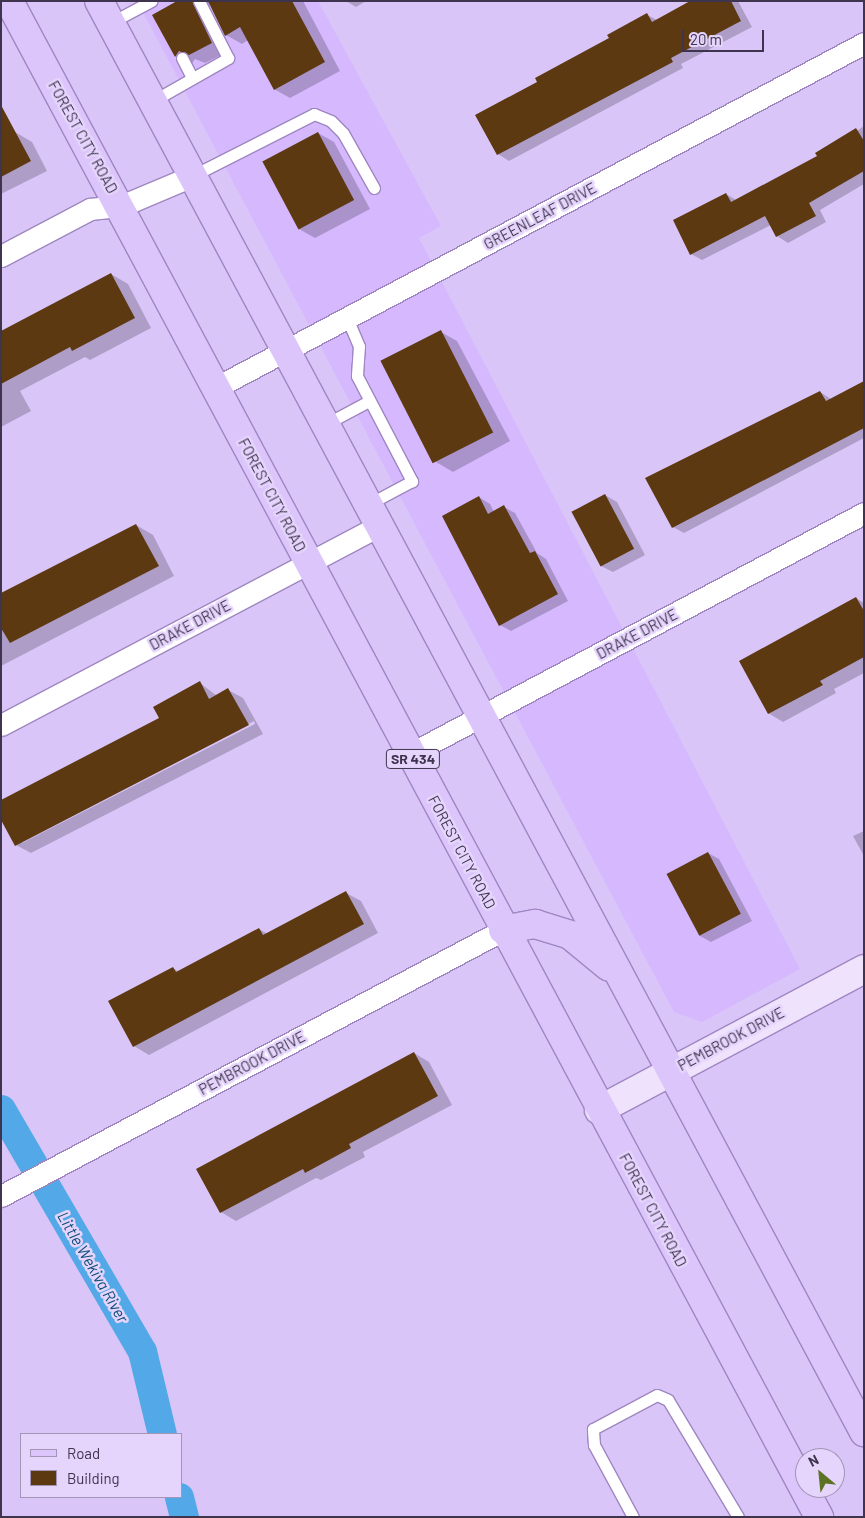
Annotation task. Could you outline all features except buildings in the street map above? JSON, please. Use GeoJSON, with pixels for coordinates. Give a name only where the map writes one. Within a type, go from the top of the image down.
{"type":"FeatureCollection","features":[{"type":"Feature","properties":{"kind":"main road","name":"FOREST CITY ROAD"},"geometry":{"type":"LineString","coordinates":[[9,1],[121,206],[308,563],[818,1517]]}},
{"type":"Feature","properties":{"kind":"main road"},"geometry":{"type":"LineString","coordinates":[[104,12],[190,177],[285,350],[617,974],[864,1432]]}},
{"type":"Feature","properties":{"kind":"main road"},"geometry":{"type":"LineString","coordinates":[[504,930],[535,924],[570,935],[617,974]]}},
{"type":"Feature","properties":{"kind":"street","name":"GREENLEAF DRIVE"},"geometry":{"type":"LineString","coordinates":[[215,388],[864,43]]}},
{"type":"Feature","properties":{"kind":"street"},"geometry":{"type":"LineString","coordinates":[[1,256],[90,209],[121,206],[190,177]]}},
{"type":"Feature","properties":{"kind":"street","name":"DRAKE DRIVE"},"geometry":{"type":"LineString","coordinates":[[410,754],[864,513]]}},
{"type":"Feature","properties":{"kind":"street","name":"DRAKE DRIVE"},"geometry":{"type":"LineString","coordinates":[[1,725],[308,563],[373,516]]}},
{"type":"Feature","properties":{"kind":"street","name":"PEMBROOK DRIVE"},"geometry":{"type":"LineString","coordinates":[[1,1196],[504,930]]}},
{"type":"Feature","properties":{"kind":"street","name":"PEMBROOK DRIVE"},"geometry":{"type":"LineString","coordinates":[[599,1110],[864,969]]}},
{"type":"Feature","properties":{"kind":"lane"},"geometry":{"type":"LineString","coordinates":[[104,12],[151,1],[156,12]]}},
{"type":"Feature","properties":{"kind":"lane"},"geometry":{"type":"LineString","coordinates":[[151,102],[228,58],[199,1]]}},
{"type":"Feature","properties":{"kind":"lane"},"geometry":{"type":"LineString","coordinates":[[182,58],[192,78]]}},
{"type":"Feature","properties":{"kind":"lane"},"geometry":{"type":"LineString","coordinates":[[190,177],[314,114],[331,121],[343,133],[374,188]]}},
{"type":"Feature","properties":{"kind":"lane"},"geometry":{"type":"LineString","coordinates":[[347,318],[359,346],[357,376],[412,481],[373,516]]}},
{"type":"Feature","properties":{"kind":"lane"},"geometry":{"type":"LineString","coordinates":[[324,424],[369,401]]}},
{"type":"Feature","properties":{"kind":"lane"},"geometry":{"type":"LineString","coordinates":[[633,1517],[594,1445],[593,1429],[657,1395],[668,1400],[738,1517]]}},
{"type":"Feature","properties":{"kind":"shaded area"},"geometry":{"type":"Polygon","coordinates":[[[137,1],[318,1],[441,226],[419,238],[800,969],[702,1022],[674,1012],[137,1]]]}},
{"type":"Feature","properties":{"kind":"waterway","name":"Little Wekiva River"},"geometry":{"type":"LineString","coordinates":[[1,1109],[142,1351],[162,1433]]}},
{"type":"Feature","properties":{"kind":"waterway","name":"Little Wekiva River"},"geometry":{"type":"LineString","coordinates":[[179,1498],[184,1517]]}}]}
